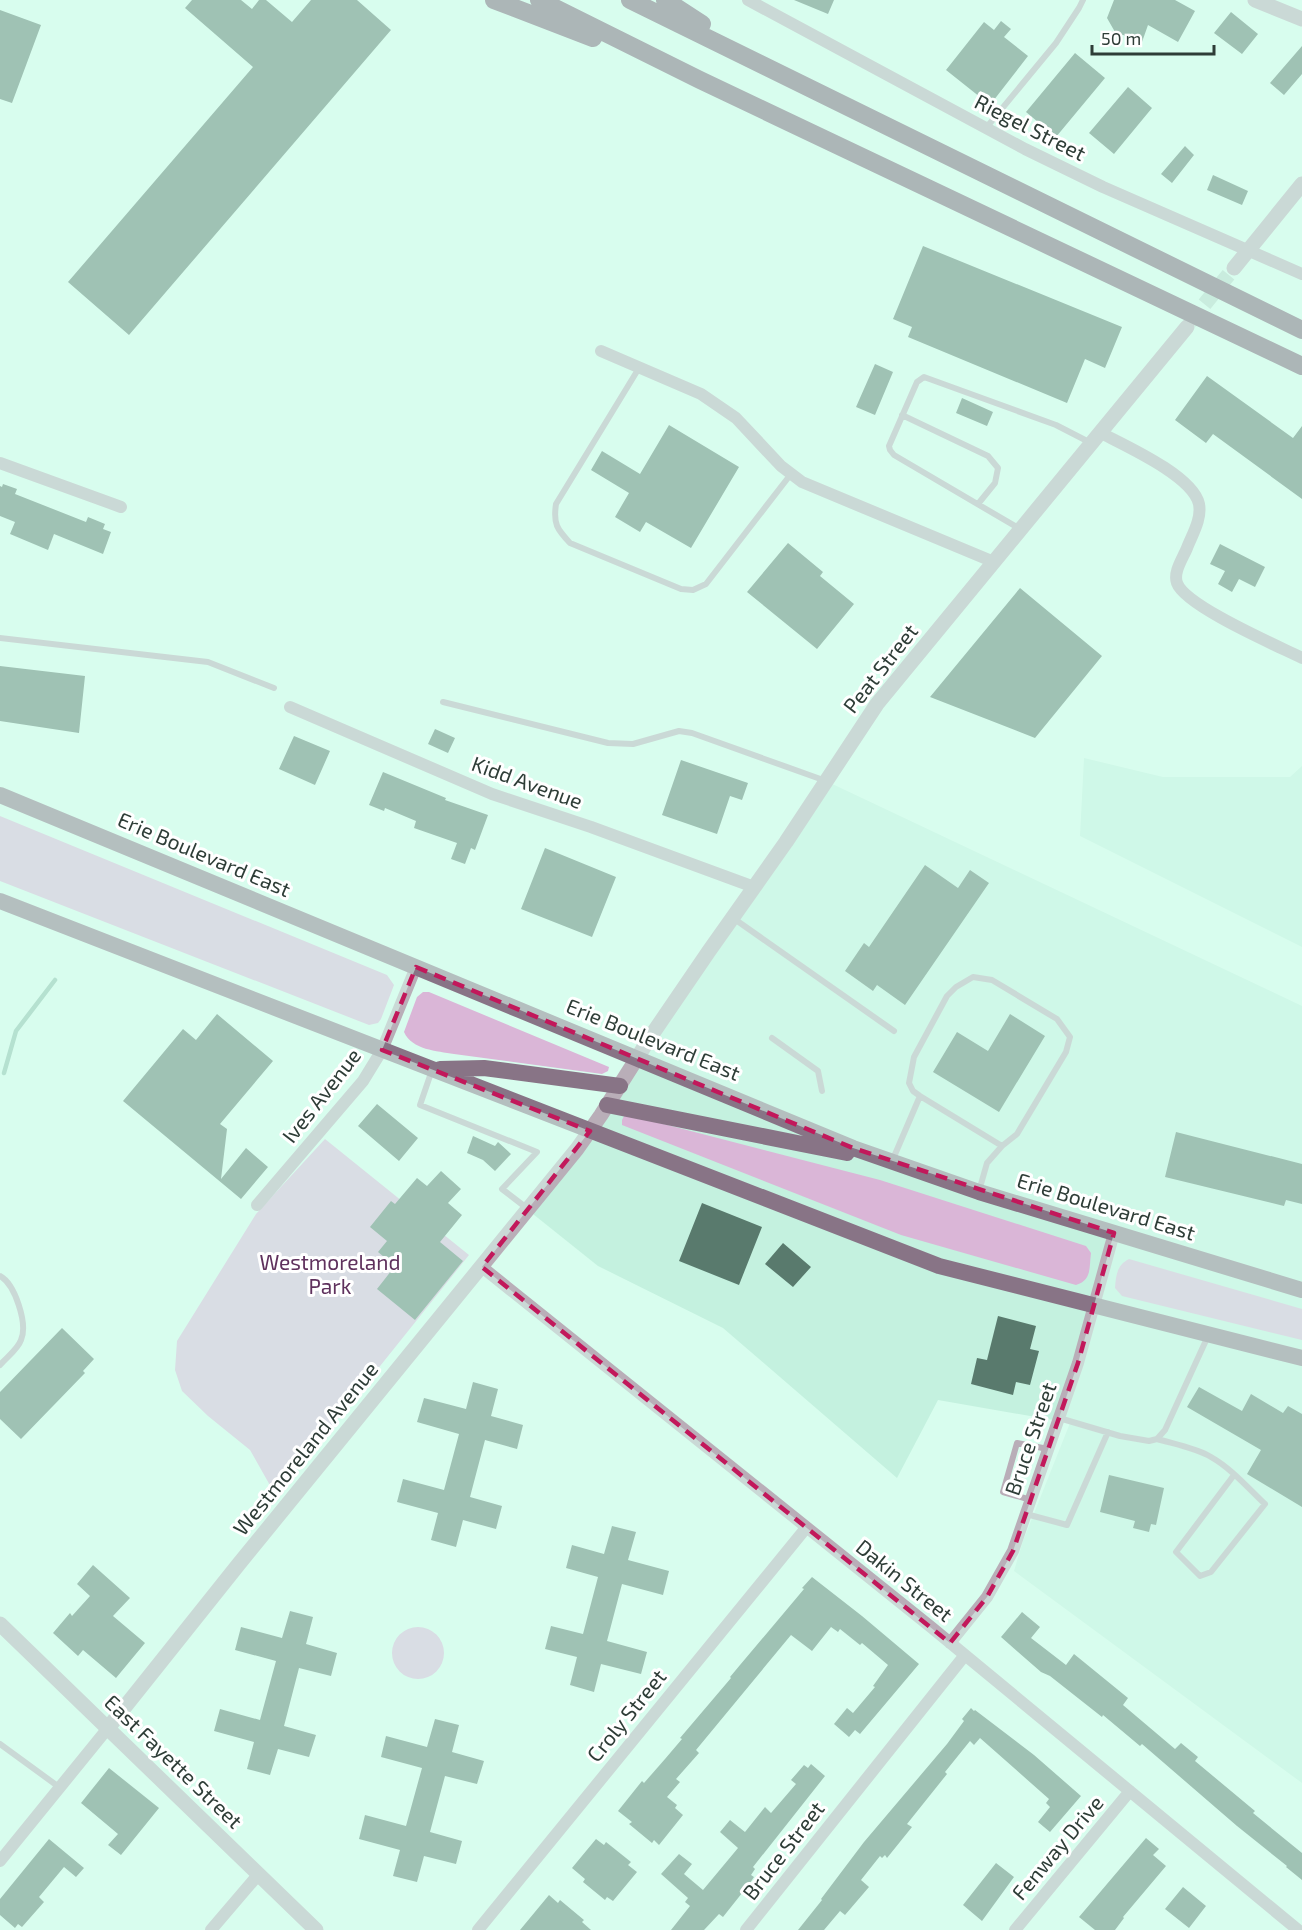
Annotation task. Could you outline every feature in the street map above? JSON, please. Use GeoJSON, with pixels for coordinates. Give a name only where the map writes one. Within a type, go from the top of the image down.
{"type":"FeatureCollection","features":[{"type":"Feature","properties":{"kind":"highway"},"geometry":{"type":"LineString","coordinates":[[494,0],[700,80]]}},
{"type":"Feature","properties":{"kind":"highway"},"geometry":{"type":"LineString","coordinates":[[539,0],[700,80],[1302,366]]}},
{"type":"Feature","properties":{"kind":"highway"},"geometry":{"type":"LineString","coordinates":[[630,0],[1302,330]]}},
{"type":"Feature","properties":{"kind":"highway"},"geometry":{"type":"LineString","coordinates":[[665,0],[766,66]]}},
{"type":"Feature","properties":{"kind":"main road","name":"Erie Boulevard East"},"geometry":{"type":"LineString","coordinates":[[0,795],[853,1148],[979,1192],[1302,1290]]}},
{"type":"Feature","properties":{"kind":"main road"},"geometry":{"type":"LineString","coordinates":[[0,901],[939,1266],[1302,1358]]}},
{"type":"Feature","properties":{"kind":"main road"},"geometry":{"type":"LineString","coordinates":[[433,1070],[484,1068],[620,1086]]}},
{"type":"Feature","properties":{"kind":"main road"},"geometry":{"type":"LineString","coordinates":[[607,1105],[892,1161]]}},
{"type":"Feature","properties":{"kind":"street","name":"Riegel Street"},"geometry":{"type":"LineString","coordinates":[[748,0],[986,128],[1103,187],[1302,274]]}},
{"type":"Feature","properties":{"kind":"street"},"geometry":{"type":"LineString","coordinates":[[1255,0],[1302,20]]}},
{"type":"Feature","properties":{"kind":"street"},"geometry":{"type":"LineString","coordinates":[[1234,268],[1302,184]]}},
{"type":"Feature","properties":{"kind":"street","name":"Peat Street"},"geometry":{"type":"LineString","coordinates":[[638,1058],[877,704],[1186,327]]}},
{"type":"Feature","properties":{"kind":"street"},"geometry":{"type":"LineString","coordinates":[[601,351],[701,394],[736,418],[780,466],[802,482],[994,562]]}},
{"type":"Feature","properties":{"kind":"street"},"geometry":{"type":"LineString","coordinates":[[1096,438],[1161,464],[1185,482],[1199,503],[1200,517],[1176,572],[1177,583],[1186,596],[1215,614],[1302,658]]}},
{"type":"Feature","properties":{"kind":"street"},"geometry":{"type":"LineString","coordinates":[[0,463],[122,507]]}},
{"type":"Feature","properties":{"kind":"street","name":"Kidd Avenue"},"geometry":{"type":"LineString","coordinates":[[290,707],[492,794],[754,886]]}},
{"type":"Feature","properties":{"kind":"street","name":"Ives Avenue"},"geometry":{"type":"LineString","coordinates":[[256,1205],[363,1081],[382,1050],[416,968]]}},
{"type":"Feature","properties":{"kind":"street","name":"Westmoreland Avenue"},"geometry":{"type":"LineString","coordinates":[[0,1861],[528,1210],[590,1131],[638,1058]]}},
{"type":"Feature","properties":{"kind":"street","name":"Bruce Street"},"geometry":{"type":"LineString","coordinates":[[950,1643],[987,1598],[1013,1551],[1078,1363],[1114,1233]]}},
{"type":"Feature","properties":{"kind":"street","name":"Dakin Street"},"geometry":{"type":"LineString","coordinates":[[482,1267],[965,1655],[1299,1930]]}},
{"type":"Feature","properties":{"kind":"street","name":"Croly Street"},"geometry":{"type":"LineString","coordinates":[[478,1930],[806,1528]]}},
{"type":"Feature","properties":{"kind":"street","name":"East Fayette Street"},"geometry":{"type":"LineString","coordinates":[[0,1624],[316,1930]]}},
{"type":"Feature","properties":{"kind":"street","name":"Bruce Street"},"geometry":{"type":"LineString","coordinates":[[746,1930],[965,1655]]}},
{"type":"Feature","properties":{"kind":"street","name":"Fenway Drive"},"geometry":{"type":"LineString","coordinates":[[1015,1930],[1130,1791]]}},
{"type":"Feature","properties":{"kind":"street"},"geometry":{"type":"LineString","coordinates":[[211,1930],[258,1875]]}},
{"type":"Feature","properties":{"kind":"lane"},"geometry":{"type":"LineString","coordinates":[[986,128],[1056,43],[1083,0]]}},
{"type":"Feature","properties":{"kind":"lane"},"geometry":{"type":"LineString","coordinates":[[640,368],[556,504],[554,518],[558,530],[570,543],[681,589],[693,590],[706,584],[791,474]]}},
{"type":"Feature","properties":{"kind":"lane"},"geometry":{"type":"LineString","coordinates":[[1021,530],[894,455],[890,450],[889,446],[916,382],[924,377],[1096,438]]}},
{"type":"Feature","properties":{"kind":"lane"},"geometry":{"type":"LineString","coordinates":[[902,415],[988,456],[995,462],[998,468],[995,483],[978,504]]}},
{"type":"Feature","properties":{"kind":"lane"},"geometry":{"type":"LineString","coordinates":[[0,638],[208,662],[274,688]]}},
{"type":"Feature","properties":{"kind":"lane"},"geometry":{"type":"LineString","coordinates":[[443,702],[608,743],[633,744],[680,731],[692,732],[826,781]]}},
{"type":"Feature","properties":{"kind":"lane"},"geometry":{"type":"LineString","coordinates":[[732,918],[894,1031]]}},
{"type":"Feature","properties":{"kind":"lane"},"geometry":{"type":"LineString","coordinates":[[979,1192],[987,1162],[1017,1134],[1066,1052],[1071,1037],[1057,1019],[992,980],[973,977],[956,987],[947,996],[914,1057],[909,1083],[913,1091],[920,1096],[1002,1146]]}},
{"type":"Feature","properties":{"kind":"lane"},"geometry":{"type":"LineString","coordinates":[[772,1038],[818,1071],[822,1091]]}},
{"type":"Feature","properties":{"kind":"lane"},"geometry":{"type":"LineString","coordinates":[[433,1070],[420,1105],[537,1152],[502,1189],[528,1210]]}},
{"type":"Feature","properties":{"kind":"lane"},"geometry":{"type":"LineString","coordinates":[[892,1161],[920,1096]]}},
{"type":"Feature","properties":{"kind":"lane"},"geometry":{"type":"LineString","coordinates":[[0,1276],[5,1279],[18,1304],[24,1329],[21,1342],[0,1365]]}},
{"type":"Feature","properties":{"kind":"lane"},"geometry":{"type":"LineString","coordinates":[[1157,1439],[1165,1430],[1208,1335]]}},
{"type":"Feature","properties":{"kind":"lane"},"geometry":{"type":"LineString","coordinates":[[1059,1418],[1149,1441],[1157,1439],[1210,1456],[1234,1474],[1265,1504],[1211,1572],[1200,1576],[1176,1552],[1234,1474]]}},
{"type":"Feature","properties":{"kind":"lane"},"geometry":{"type":"LineString","coordinates":[[1026,1514],[1067,1525],[1108,1432]]}},
{"type":"Feature","properties":{"kind":"lane"},"geometry":{"type":"LineString","coordinates":[[1031,1500],[1003,1492],[1017,1443],[1048,1449]]}},
{"type":"Feature","properties":{"kind":"lane"},"geometry":{"type":"LineString","coordinates":[[0,1744],[59,1787]]}},
{"type":"Feature","properties":{"kind":"highlighted area"},"geometry":{"type":"Polygon","coordinates":[[[416,967],[853,1148],[1114,1233],[1078,1363],[1013,1551],[987,1597],[950,1643],[482,1267],[590,1131],[382,1050],[416,967]]]}},
{"type":"Feature","properties":{"kind":"shaded area"},"geometry":{"type":"Polygon","coordinates":[[[1084,758],[1163,777],[1290,777],[1302,766],[1302,947],[1080,836],[1084,758]]]}},
{"type":"Feature","properties":{"kind":"shaded area"},"geometry":{"type":"Polygon","coordinates":[[[826,781],[1302,1006],[1302,1783],[1014,1571],[1023,1541],[1070,1423],[938,1400],[897,1478],[723,1328],[598,1266],[528,1210],[826,781]]]}},
{"type":"Feature","properties":{"kind":"green space"},"geometry":{"type":"Polygon","coordinates":[[[0,816],[387,975],[394,985],[381,1019],[378,1023],[369,1025],[0,881],[0,816]]]}},
{"type":"Feature","properties":{"kind":"green space"},"geometry":{"type":"Polygon","coordinates":[[[423,992],[429,992],[609,1067],[608,1071],[602,1074],[454,1054],[419,1046],[413,1043],[404,1032],[417,997],[423,992]]]}},
{"type":"Feature","properties":{"kind":"green space"},"geometry":{"type":"Polygon","coordinates":[[[625,1114],[880,1180],[1086,1246],[1091,1253],[1089,1273],[1085,1280],[1076,1285],[901,1235],[622,1125],[625,1114]]]}},
{"type":"Feature","properties":{"kind":"green space","name":"Westmoreland Park"},"geometry":{"type":"Polygon","coordinates":[[[325,1139],[469,1255],[276,1496],[250,1450],[208,1416],[182,1391],[175,1370],[177,1341],[256,1214],[325,1139]]]}},
{"type":"Feature","properties":{"kind":"green space"},"geometry":{"type":"Polygon","coordinates":[[[1129,1259],[1302,1309],[1302,1340],[1122,1296],[1115,1288],[1116,1279],[1120,1267],[1129,1259]]]}},
{"type":"Feature","properties":{"kind":"green space"},"geometry":{"type":"Polygon","coordinates":[[[418,1627],[428,1629],[436,1635],[442,1643],[444,1653],[442,1663],[436,1671],[428,1677],[418,1679],[408,1677],[400,1671],[394,1663],[392,1653],[394,1643],[400,1635],[408,1629],[418,1627]]]}},
{"type":"Feature","properties":{"kind":"building"},"geometry":{"type":"Polygon","coordinates":[[[192,0],[241,0],[252,9],[259,0],[266,0],[292,22],[311,0],[357,0],[391,30],[129,335],[68,282],[253,67],[185,8],[192,0]]]}},
{"type":"Feature","properties":{"kind":"building"},"geometry":{"type":"Polygon","coordinates":[[[794,0],[834,0],[828,14],[794,0]]]}},
{"type":"Feature","properties":{"kind":"building"},"geometry":{"type":"Polygon","coordinates":[[[1114,0],[1175,0],[1195,11],[1178,42],[1148,25],[1142,42],[1115,32],[1107,18],[1114,0]]]}},
{"type":"Feature","properties":{"kind":"building"},"geometry":{"type":"Polygon","coordinates":[[[0,10],[41,25],[12,103],[0,99],[0,10]]]}},
{"type":"Feature","properties":{"kind":"building"},"geometry":{"type":"Polygon","coordinates":[[[1231,12],[1258,34],[1242,54],[1214,33],[1231,12]]]}},
{"type":"Feature","properties":{"kind":"building"},"geometry":{"type":"Polygon","coordinates":[[[1001,21],[1011,29],[1004,37],[1028,56],[990,105],[946,70],[984,22],[994,30],[1001,21]]]}},
{"type":"Feature","properties":{"kind":"building"},"geometry":{"type":"Polygon","coordinates":[[[1302,46],[1302,74],[1284,95],[1270,83],[1302,46]]]}},
{"type":"Feature","properties":{"kind":"building"},"geometry":{"type":"Polygon","coordinates":[[[1075,53],[1105,78],[1056,137],[1026,112],[1075,53]]]}},
{"type":"Feature","properties":{"kind":"building"},"geometry":{"type":"Polygon","coordinates":[[[1128,87],[1152,108],[1114,154],[1089,133],[1128,87]]]}},
{"type":"Feature","properties":{"kind":"building"},"geometry":{"type":"Polygon","coordinates":[[[1185,146],[1194,155],[1172,183],[1161,174],[1185,146]]]}},
{"type":"Feature","properties":{"kind":"building"},"geometry":{"type":"Polygon","coordinates":[[[1213,175],[1248,191],[1242,205],[1207,190],[1213,175]]]}},
{"type":"Feature","properties":{"kind":"building"},"geometry":{"type":"Polygon","coordinates":[[[923,246],[1122,327],[1105,368],[1085,359],[1067,403],[908,337],[912,327],[893,319],[923,246]]]}},
{"type":"Feature","properties":{"kind":"building"},"geometry":{"type":"Polygon","coordinates":[[[875,364],[893,372],[875,415],[856,407],[875,364]]]}},
{"type":"Feature","properties":{"kind":"building"},"geometry":{"type":"Polygon","coordinates":[[[1207,376],[1293,438],[1302,426],[1302,499],[1213,434],[1206,443],[1175,420],[1207,376]]]}},
{"type":"Feature","properties":{"kind":"building"},"geometry":{"type":"Polygon","coordinates":[[[962,398],[993,412],[987,426],[956,413],[962,398]]]}},
{"type":"Feature","properties":{"kind":"building"},"geometry":{"type":"Polygon","coordinates":[[[669,425],[739,467],[691,548],[646,522],[640,532],[615,517],[629,493],[591,470],[602,451],[640,474],[669,425]]]}},
{"type":"Feature","properties":{"kind":"building"},"geometry":{"type":"Polygon","coordinates":[[[3,484],[17,489],[15,494],[86,522],[88,517],[105,524],[103,529],[111,532],[103,554],[54,534],[48,550],[10,534],[15,522],[0,516],[0,486],[2,487],[3,484]]]}},
{"type":"Feature","properties":{"kind":"building"},"geometry":{"type":"Polygon","coordinates":[[[788,543],[823,572],[820,576],[854,604],[817,649],[747,592],[788,543]]]}},
{"type":"Feature","properties":{"kind":"building"},"geometry":{"type":"Polygon","coordinates":[[[1220,544],[1265,567],[1255,587],[1239,579],[1232,592],[1218,584],[1225,571],[1210,564],[1220,544]]]}},
{"type":"Feature","properties":{"kind":"building"},"geometry":{"type":"Polygon","coordinates":[[[1020,588],[1102,656],[1035,738],[930,697],[1020,588]]]}},
{"type":"Feature","properties":{"kind":"building"},"geometry":{"type":"Polygon","coordinates":[[[0,666],[85,676],[79,733],[0,721],[0,666]]]}},
{"type":"Feature","properties":{"kind":"building"},"geometry":{"type":"Polygon","coordinates":[[[435,729],[455,738],[448,753],[428,744],[435,729]]]}},
{"type":"Feature","properties":{"kind":"building"},"geometry":{"type":"Polygon","coordinates":[[[294,736],[330,751],[315,785],[279,769],[294,736]]]}},
{"type":"Feature","properties":{"kind":"building"},"geometry":{"type":"Polygon","coordinates":[[[681,760],[748,783],[742,800],[730,796],[717,834],[662,815],[681,760]]]}},
{"type":"Feature","properties":{"kind":"building"},"geometry":{"type":"Polygon","coordinates":[[[383,772],[446,798],[445,800],[488,815],[475,850],[471,848],[465,864],[451,859],[457,843],[414,828],[416,821],[385,808],[384,811],[369,805],[383,772]]]}},
{"type":"Feature","properties":{"kind":"building"},"geometry":{"type":"Polygon","coordinates":[[[545,848],[616,877],[592,937],[521,909],[545,848]]]}},
{"type":"Feature","properties":{"kind":"building"},"geometry":{"type":"Polygon","coordinates":[[[925,865],[958,888],[970,870],[989,883],[905,1005],[877,985],[873,991],[845,971],[864,943],[869,947],[925,865]]]}},
{"type":"Feature","properties":{"kind":"building"},"geometry":{"type":"Polygon","coordinates":[[[217,1014],[273,1061],[220,1124],[227,1129],[221,1179],[246,1148],[268,1167],[241,1199],[123,1101],[183,1029],[196,1040],[217,1014]]]}},
{"type":"Feature","properties":{"kind":"building"},"geometry":{"type":"Polygon","coordinates":[[[1010,1014],[1045,1036],[999,1112],[933,1072],[957,1032],[988,1051],[1010,1014]]]}},
{"type":"Feature","properties":{"kind":"building"},"geometry":{"type":"Polygon","coordinates":[[[377,1104],[418,1138],[399,1161],[358,1126],[377,1104]]]}},
{"type":"Feature","properties":{"kind":"building"},"geometry":{"type":"Polygon","coordinates":[[[1176,1132],[1302,1164],[1302,1204],[1286,1200],[1284,1206],[1165,1177],[1176,1132]]]}},
{"type":"Feature","properties":{"kind":"building"},"geometry":{"type":"Polygon","coordinates":[[[473,1136],[495,1146],[498,1142],[511,1154],[495,1171],[483,1160],[467,1153],[473,1136]]]}},
{"type":"Feature","properties":{"kind":"building"},"geometry":{"type":"Polygon","coordinates":[[[441,1171],[461,1189],[448,1203],[462,1215],[440,1242],[463,1261],[415,1320],[377,1289],[395,1266],[378,1252],[387,1241],[370,1227],[391,1201],[395,1204],[417,1178],[427,1186],[441,1171]]]}},
{"type":"Feature","properties":{"kind":"building"},"geometry":{"type":"Polygon","coordinates":[[[702,1203],[762,1227],[739,1285],[679,1261],[702,1203]]]}},
{"type":"Feature","properties":{"kind":"building"},"geometry":{"type":"Polygon","coordinates":[[[783,1243],[811,1267],[793,1287],[765,1264],[783,1243]]]}},
{"type":"Feature","properties":{"kind":"building"},"geometry":{"type":"Polygon","coordinates":[[[998,1316],[1036,1326],[1030,1349],[1039,1351],[1030,1385],[1016,1382],[1013,1395],[971,1384],[977,1358],[987,1360],[998,1316]]]}},
{"type":"Feature","properties":{"kind":"building"},"geometry":{"type":"Polygon","coordinates":[[[62,1328],[94,1359],[83,1371],[85,1373],[21,1439],[0,1419],[0,1392],[62,1328]]]}},
{"type":"Feature","properties":{"kind":"building"},"geometry":{"type":"Polygon","coordinates":[[[473,1382],[498,1389],[491,1416],[523,1425],[517,1449],[485,1440],[470,1497],[502,1506],[496,1529],[463,1520],[456,1547],[431,1540],[438,1513],[397,1502],[403,1479],[444,1490],[459,1434],[417,1422],[424,1398],[466,1409],[473,1382]]]}},
{"type":"Feature","properties":{"kind":"building"},"geometry":{"type":"Polygon","coordinates":[[[1199,1387],[1242,1411],[1251,1394],[1283,1413],[1288,1406],[1302,1414],[1302,1507],[1247,1474],[1261,1450],[1187,1407],[1199,1387]]]}},
{"type":"Feature","properties":{"kind":"building"},"geometry":{"type":"Polygon","coordinates":[[[1109,1475],[1164,1488],[1156,1525],[1151,1524],[1149,1532],[1133,1528],[1135,1521],[1100,1512],[1109,1475]]]}},
{"type":"Feature","properties":{"kind":"building"},"geometry":{"type":"Polygon","coordinates":[[[612,1526],[636,1532],[628,1560],[669,1571],[663,1595],[622,1584],[607,1641],[647,1652],[641,1674],[601,1664],[594,1692],[570,1685],[577,1657],[545,1649],[551,1626],[583,1634],[598,1577],[566,1568],[572,1545],[604,1554],[612,1526]]]}},
{"type":"Feature","properties":{"kind":"building"},"geometry":{"type":"Polygon","coordinates":[[[93,1565],[130,1598],[113,1616],[145,1643],[116,1678],[83,1650],[78,1656],[53,1633],[70,1613],[72,1616],[90,1596],[77,1584],[93,1565]]]}},
{"type":"Feature","properties":{"kind":"building"},"geometry":{"type":"Polygon","coordinates":[[[812,1577],[919,1664],[860,1734],[855,1730],[849,1737],[834,1724],[847,1708],[853,1713],[875,1687],[873,1686],[888,1665],[862,1643],[860,1645],[840,1629],[838,1632],[831,1627],[812,1651],[791,1635],[696,1750],[699,1753],[676,1779],[680,1782],[667,1797],[677,1805],[675,1808],[683,1815],[659,1845],[654,1840],[652,1843],[629,1824],[632,1822],[618,1811],[642,1781],[644,1783],[682,1739],[680,1738],[812,1577]]]}},
{"type":"Feature","properties":{"kind":"building"},"geometry":{"type":"Polygon","coordinates":[[[290,1611],[313,1617],[306,1644],[337,1653],[331,1676],[299,1668],[284,1726],[316,1735],[309,1757],[278,1749],[270,1775],[247,1769],[254,1742],[214,1731],[220,1709],[260,1720],[276,1661],[235,1650],[241,1627],[282,1638],[290,1611]]]}},
{"type":"Feature","properties":{"kind":"building"},"geometry":{"type":"Polygon","coordinates":[[[1022,1612],[1040,1627],[1031,1638],[1066,1665],[1074,1654],[1128,1698],[1123,1705],[1175,1749],[1181,1743],[1198,1757],[1195,1761],[1302,1853],[1302,1880],[1142,1744],[1140,1746],[1103,1715],[1102,1717],[1050,1676],[1041,1672],[1001,1637],[1022,1612]]]}},
{"type":"Feature","properties":{"kind":"building"},"geometry":{"type":"Polygon","coordinates":[[[971,1708],[1034,1755],[1081,1796],[1050,1832],[1038,1822],[1050,1807],[1046,1803],[1049,1799],[980,1738],[974,1745],[970,1741],[907,1824],[912,1827],[887,1858],[885,1855],[882,1858],[880,1856],[861,1880],[869,1887],[845,1915],[840,1911],[824,1930],[798,1930],[864,1842],[947,1744],[971,1708]]]}},
{"type":"Feature","properties":{"kind":"building"},"geometry":{"type":"Polygon","coordinates":[[[435,1719],[459,1725],[452,1752],[484,1761],[477,1784],[445,1776],[430,1832],[462,1841],[456,1864],[424,1856],[417,1882],[393,1876],[400,1850],[359,1839],[365,1815],[406,1826],[422,1768],[381,1757],[386,1736],[427,1747],[435,1719]]]}},
{"type":"Feature","properties":{"kind":"building"},"geometry":{"type":"Polygon","coordinates":[[[811,1764],[825,1776],[753,1867],[755,1869],[751,1875],[754,1877],[723,1917],[719,1914],[704,1930],[671,1930],[690,1906],[685,1902],[688,1898],[661,1874],[679,1854],[692,1864],[684,1874],[703,1890],[738,1848],[720,1832],[730,1820],[745,1832],[765,1807],[771,1813],[796,1784],[791,1780],[804,1765],[808,1768],[811,1764]]]}},
{"type":"Feature","properties":{"kind":"building"},"geometry":{"type":"Polygon","coordinates":[[[109,1768],[159,1808],[121,1855],[108,1845],[118,1834],[81,1803],[109,1768]]]}},
{"type":"Feature","properties":{"kind":"building"},"geometry":{"type":"Polygon","coordinates":[[[1146,1838],[1159,1849],[1153,1855],[1166,1866],[1123,1917],[1115,1930],[1095,1930],[1079,1917],[1146,1838]]]}},
{"type":"Feature","properties":{"kind":"building"},"geometry":{"type":"Polygon","coordinates":[[[49,1839],[84,1868],[76,1877],[64,1867],[39,1897],[44,1902],[22,1927],[18,1924],[15,1928],[0,1915],[0,1899],[49,1839]]]}},
{"type":"Feature","properties":{"kind":"building"},"geometry":{"type":"Polygon","coordinates":[[[596,1839],[604,1845],[606,1842],[631,1862],[628,1865],[637,1872],[613,1901],[607,1897],[605,1900],[583,1882],[585,1879],[572,1868],[596,1839]]]}},
{"type":"Feature","properties":{"kind":"building"},"geometry":{"type":"Polygon","coordinates":[[[996,1863],[1014,1877],[982,1921],[963,1905],[996,1863]]]}},
{"type":"Feature","properties":{"kind":"building"},"geometry":{"type":"Polygon","coordinates":[[[1183,1887],[1206,1906],[1189,1928],[1165,1909],[1183,1887]]]}},
{"type":"Feature","properties":{"kind":"building"},"geometry":{"type":"Polygon","coordinates":[[[549,1895],[558,1903],[560,1900],[584,1920],[582,1922],[591,1930],[520,1930],[549,1895]]]}},
{"type":"Feature","properties":{"kind":"waterway"},"geometry":{"type":"LineString","coordinates":[[4,1073],[16,1031],[55,980]]}},
{"type":"Feature","properties":{"kind":"tunnel"},"geometry":{"type":"LineString","coordinates":[[1190,322],[1234,268]]}}]}
